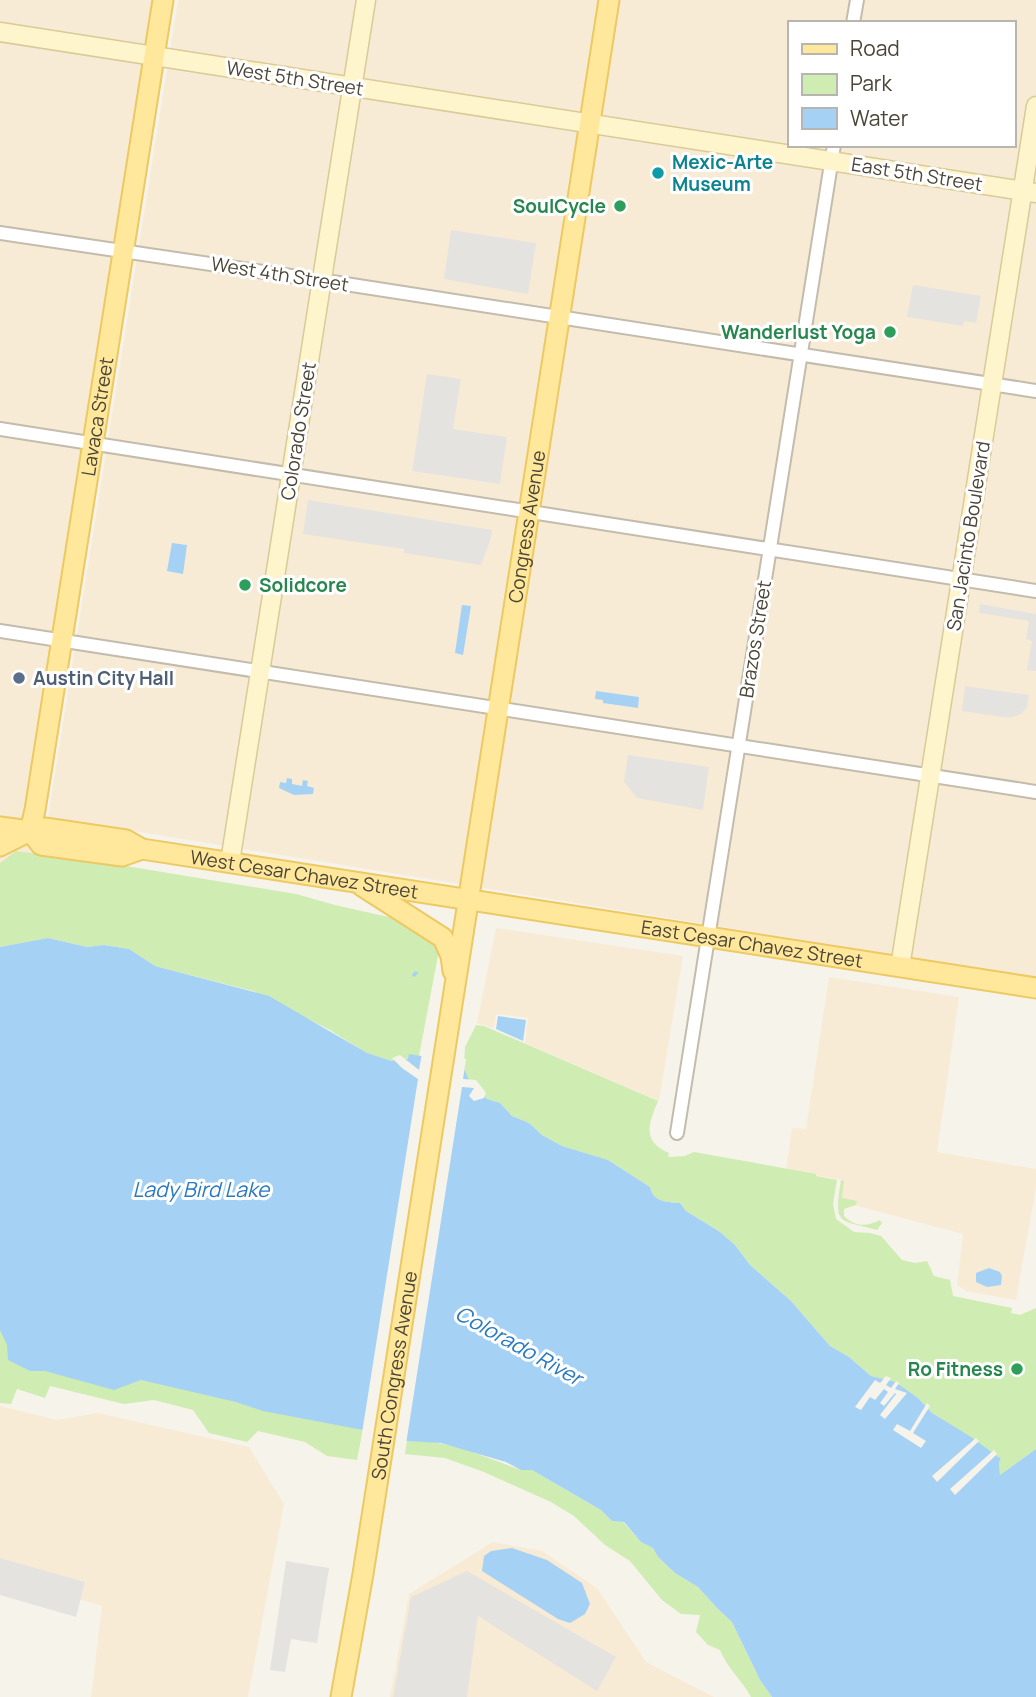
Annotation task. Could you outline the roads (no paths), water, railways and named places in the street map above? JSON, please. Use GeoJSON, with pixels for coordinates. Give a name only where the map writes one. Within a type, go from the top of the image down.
{"type":"FeatureCollection","features":[{"type":"Feature","properties":{"kind":"main road","name":"Lavaca Street"},"geometry":{"type":"LineString","coordinates":[[30,831],[163,0]]}},
{"type":"Feature","properties":{"kind":"main road","name":"Colorado Street"},"geometry":{"type":"LineString","coordinates":[[230,862],[366,0]]}},
{"type":"Feature","properties":{"kind":"main road","name":"Congress Avenue"},"geometry":{"type":"LineString","coordinates":[[444,1055],[609,0]]}},
{"type":"Feature","properties":{"kind":"main road","name":"West 5th Street"},"geometry":{"type":"LineString","coordinates":[[0,32],[590,124]]}},
{"type":"Feature","properties":{"kind":"main road","name":"San Jacinto Boulevard"},"geometry":{"type":"LineString","coordinates":[[900,967],[992,385],[1029,192],[1036,106]]}},
{"type":"Feature","properties":{"kind":"main road","name":"East 5th Street"},"geometry":{"type":"LineString","coordinates":[[590,124],[832,153],[1029,192]]}},
{"type":"Feature","properties":{"kind":"main road","name":"West Cesar Chavez Street"},"geometry":{"type":"LineString","coordinates":[[0,827],[30,831],[41,845],[122,856],[142,849],[467,900]]}},
{"type":"Feature","properties":{"kind":"main road"},"geometry":{"type":"LineString","coordinates":[[0,846],[30,831]]}},
{"type":"Feature","properties":{"kind":"main road"},"geometry":{"type":"LineString","coordinates":[[355,882],[443,938],[451,956],[455,986]]}},
{"type":"Feature","properties":{"kind":"main road","name":"East Cesar Chavez Street"},"geometry":{"type":"LineString","coordinates":[[467,900],[1036,988]]}},
{"type":"Feature","properties":{"kind":"main road","name":"South Congress Avenue"},"geometry":{"type":"LineString","coordinates":[[341,1697],[363,1574],[444,1055]]}},
{"type":"Feature","properties":{"kind":"street"},"geometry":{"type":"LineString","coordinates":[[853,21],[857,0]]}},
{"type":"Feature","properties":{"kind":"street","name":"Brazos Street"},"geometry":{"type":"LineString","coordinates":[[677,1133],[832,153]]}},
{"type":"Feature","properties":{"kind":"street","name":"West 4th Street"},"geometry":{"type":"LineString","coordinates":[[0,233],[1036,391]]}},
{"type":"Feature","properties":{"kind":"street"},"geometry":{"type":"LineString","coordinates":[[0,429],[1036,591]]}},
{"type":"Feature","properties":{"kind":"street"},"geometry":{"type":"LineString","coordinates":[[0,631],[1036,792]]}},
{"type":"Feature","properties":{"kind":"water"},"geometry":{"type":"Polygon","coordinates":[[[172,543],[187,545],[183,574],[167,571],[172,543]]]}},
{"type":"Feature","properties":{"kind":"water"},"geometry":{"type":"Polygon","coordinates":[[[462,605],[471,606],[463,655],[455,653],[462,605]]]}},
{"type":"Feature","properties":{"kind":"water"},"geometry":{"type":"Polygon","coordinates":[[[596,691],[639,697],[638,708],[603,703],[603,700],[595,699],[596,691]]]}},
{"type":"Feature","properties":{"kind":"water"},"geometry":{"type":"Polygon","coordinates":[[[287,778],[292,779],[292,784],[302,786],[303,780],[308,781],[307,786],[314,788],[313,794],[294,795],[279,788],[280,782],[286,783],[287,778]]]}},
{"type":"Feature","properties":{"kind":"water","name":"Lady Bird Lake"},"geometry":{"type":"Polygon","coordinates":[[[48,938],[87,947],[104,945],[129,949],[155,966],[269,996],[367,1053],[392,1061],[408,1059],[409,1054],[465,1063],[464,1069],[469,1080],[487,1099],[500,1103],[512,1116],[529,1123],[542,1135],[562,1146],[608,1160],[650,1187],[657,1198],[680,1203],[686,1211],[720,1232],[735,1245],[750,1265],[791,1301],[830,1346],[849,1357],[871,1376],[895,1382],[918,1398],[932,1413],[1001,1459],[1000,1475],[1036,1449],[1036,1697],[772,1697],[760,1680],[732,1622],[698,1587],[675,1573],[658,1557],[653,1548],[641,1542],[624,1522],[612,1521],[601,1510],[532,1470],[521,1470],[506,1462],[441,1443],[407,1441],[263,1411],[141,1380],[114,1390],[45,1371],[30,1371],[8,1360],[7,1345],[0,1330],[0,947],[48,938]]]}},
{"type":"Feature","properties":{"kind":"water"},"geometry":{"type":"Polygon","coordinates":[[[498,1016],[526,1020],[523,1041],[496,1029],[498,1016]]]}},
{"type":"Feature","properties":{"kind":"water"},"geometry":{"type":"Polygon","coordinates":[[[989,1268],[1000,1272],[1001,1285],[987,1287],[976,1282],[976,1273],[989,1268]]]}},
{"type":"Feature","properties":{"kind":"water"},"geometry":{"type":"Polygon","coordinates":[[[512,1548],[547,1560],[582,1583],[590,1604],[585,1614],[570,1623],[558,1619],[482,1571],[484,1556],[491,1551],[512,1548]]]}},
{"type":"Feature","properties":{"kind":"place","name":"Mexic-Arte Museum"},"geometry":{"type":"Point","coordinates":[658,173]}},
{"type":"Feature","properties":{"kind":"place","name":"SoulCycle"},"geometry":{"type":"Point","coordinates":[620,206]}},
{"type":"Feature","properties":{"kind":"place","name":"Wanderlust Yoga"},"geometry":{"type":"Point","coordinates":[890,332]}},
{"type":"Feature","properties":{"kind":"place","name":"Solidcore"},"geometry":{"type":"Point","coordinates":[245,585]}},
{"type":"Feature","properties":{"kind":"place","name":"Austin City Hall"},"geometry":{"type":"Point","coordinates":[19,678]}},
{"type":"Feature","properties":{"kind":"place","name":"Ro Fitness"},"geometry":{"type":"Point","coordinates":[1017,1369]}},
{"type":"Feature","properties":{"kind":"water label","name":"Colorado River"},"geometry":{"type":"Point","coordinates":[519,1345]}}]}
